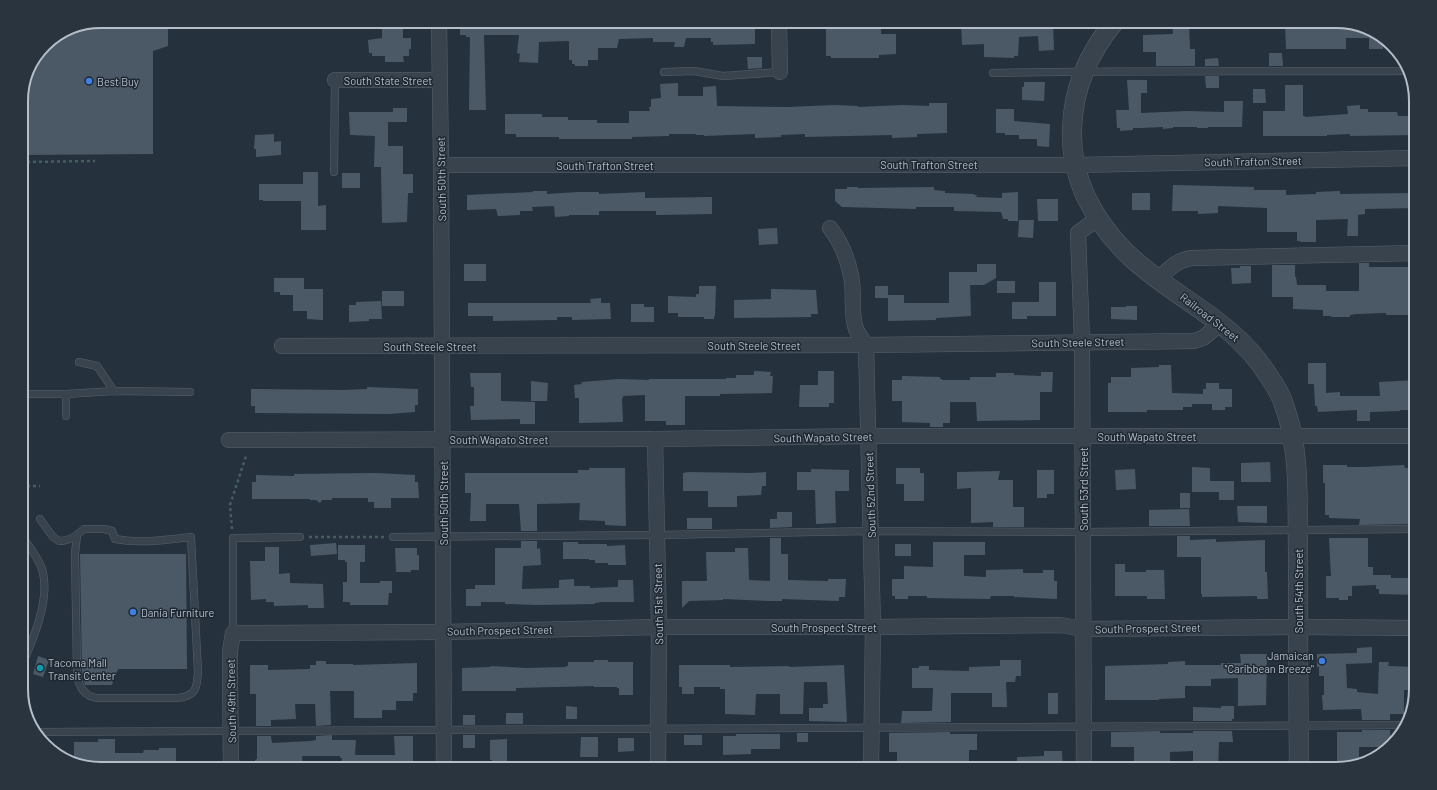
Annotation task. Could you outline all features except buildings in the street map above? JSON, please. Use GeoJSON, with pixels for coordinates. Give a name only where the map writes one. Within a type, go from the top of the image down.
{"type":"FeatureCollection","features":[{"type":"Feature","properties":{"kind":"street","name":"South 50th Street"},"geometry":{"type":"LineString","coordinates":[[439,28],[444,762]]}},
{"type":"Feature","properties":{"kind":"street"},"geometry":{"type":"LineString","coordinates":[[779,28],[780,72]]}},
{"type":"Feature","properties":{"kind":"street"},"geometry":{"type":"LineString","coordinates":[[1075,165],[1072,149],[1072,120],[1077,92],[1083,72],[1098,44],[1110,28]]}},
{"type":"Feature","properties":{"kind":"street","name":"South State Street"},"geometry":{"type":"LineString","coordinates":[[335,80],[440,80]]}},
{"type":"Feature","properties":{"kind":"street","name":"South Trafton Street"},"geometry":{"type":"LineString","coordinates":[[441,166],[1075,165],[1409,158]]}},
{"type":"Feature","properties":{"kind":"street","name":"Railroad Street"},"geometry":{"type":"LineString","coordinates":[[1075,165],[1083,190],[1098,218],[1119,246],[1158,279],[1221,323],[1241,340],[1262,366],[1283,402],[1294,437]]}},
{"type":"Feature","properties":{"kind":"street","name":"South 53rd Street"},"geometry":{"type":"LineString","coordinates":[[1084,762],[1082,341],[1078,233],[1098,218]]}},
{"type":"Feature","properties":{"kind":"street"},"geometry":{"type":"LineString","coordinates":[[830,228],[836,236],[843,251],[852,277],[853,314],[856,330],[866,345]]}},
{"type":"Feature","properties":{"kind":"street"},"geometry":{"type":"LineString","coordinates":[[1158,279],[1177,262],[1187,258],[1409,253]]}},
{"type":"Feature","properties":{"kind":"street","name":"South Steele Street"},"geometry":{"type":"LineString","coordinates":[[282,346],[866,345],[1082,341],[1194,341],[1202,338],[1221,323]]}},
{"type":"Feature","properties":{"kind":"street","name":"South 52nd Street"},"geometry":{"type":"LineString","coordinates":[[866,345],[873,627],[871,762]]}},
{"type":"Feature","properties":{"kind":"street","name":"South Wapato Street"},"geometry":{"type":"LineString","coordinates":[[229,440],[654,439],[868,436],[1409,436]]}},
{"type":"Feature","properties":{"kind":"street","name":"South 54th Street"},"geometry":{"type":"LineString","coordinates":[[1294,437],[1297,530],[1298,762]]}},
{"type":"Feature","properties":{"kind":"street","name":"South 51st Street"},"geometry":{"type":"LineString","coordinates":[[654,439],[659,627],[658,762]]}},
{"type":"Feature","properties":{"kind":"street","name":"South Prospect Street"},"geometry":{"type":"LineString","coordinates":[[233,633],[444,632],[659,627],[1060,625],[1083,628],[1409,628]]}},
{"type":"Feature","properties":{"kind":"street","name":"South 49th Street"},"geometry":{"type":"LineString","coordinates":[[232,762],[230,651],[233,633]]}},
{"type":"Feature","properties":{"kind":"lane"},"geometry":{"type":"LineString","coordinates":[[664,72],[694,71],[723,76],[780,72]]}},
{"type":"Feature","properties":{"kind":"lane"},"geometry":{"type":"LineString","coordinates":[[993,73],[1402,71]]}},
{"type":"Feature","properties":{"kind":"lane"},"geometry":{"type":"LineString","coordinates":[[334,172],[335,80]]}},
{"type":"Feature","properties":{"kind":"lane"},"geometry":{"type":"LineString","coordinates":[[79,362],[97,366],[114,391]]}},
{"type":"Feature","properties":{"kind":"lane"},"geometry":{"type":"LineString","coordinates":[[28,394],[66,394],[114,391],[190,392]]}},
{"type":"Feature","properties":{"kind":"lane"},"geometry":{"type":"LineString","coordinates":[[66,394],[66,416]]}},
{"type":"Feature","properties":{"kind":"lane"},"geometry":{"type":"LineString","coordinates":[[40,519],[53,537],[59,541],[72,539],[84,529],[104,529],[112,531],[115,539],[132,542],[191,537],[198,672],[196,689],[191,694],[186,697],[178,698],[97,698],[89,696],[83,691],[79,683],[77,672],[75,554],[77,535]]}},
{"type":"Feature","properties":{"kind":"lane"},"geometry":{"type":"LineString","coordinates":[[393,537],[657,535],[871,531],[1083,532],[1409,529]]}},
{"type":"Feature","properties":{"kind":"lane"},"geometry":{"type":"LineString","coordinates":[[233,633],[233,538],[300,537]]}},
{"type":"Feature","properties":{"kind":"lane"},"geometry":{"type":"LineString","coordinates":[[28,546],[42,569],[44,587],[40,616],[28,648]]}},
{"type":"Feature","properties":{"kind":"lane"},"geometry":{"type":"LineString","coordinates":[[42,732],[1400,724]]}},
{"type":"Feature","properties":{"kind":"path"},"geometry":{"type":"LineString","coordinates":[[28,162],[95,161]]}},
{"type":"Feature","properties":{"kind":"path"},"geometry":{"type":"LineString","coordinates":[[233,538],[230,505],[246,456]]}},
{"type":"Feature","properties":{"kind":"path"},"geometry":{"type":"LineString","coordinates":[[28,486],[40,486]]}},
{"type":"Feature","properties":{"kind":"path"},"geometry":{"type":"LineString","coordinates":[[300,537],[393,537]]}},
{"type":"Feature","properties":{"kind":"place","name":"Best Buy"},"geometry":{"type":"Point","coordinates":[89,81]}},
{"type":"Feature","properties":{"kind":"place","name":"Dania Furniture"},"geometry":{"type":"Point","coordinates":[133,612]}},
{"type":"Feature","properties":{"kind":"place","name":"Jamaican \"Caribbean Breeze\""},"geometry":{"type":"Point","coordinates":[1322,661]}},
{"type":"Feature","properties":{"kind":"place","name":"Tacoma Mall Transit Center"},"geometry":{"type":"Point","coordinates":[40,668]}}]}
